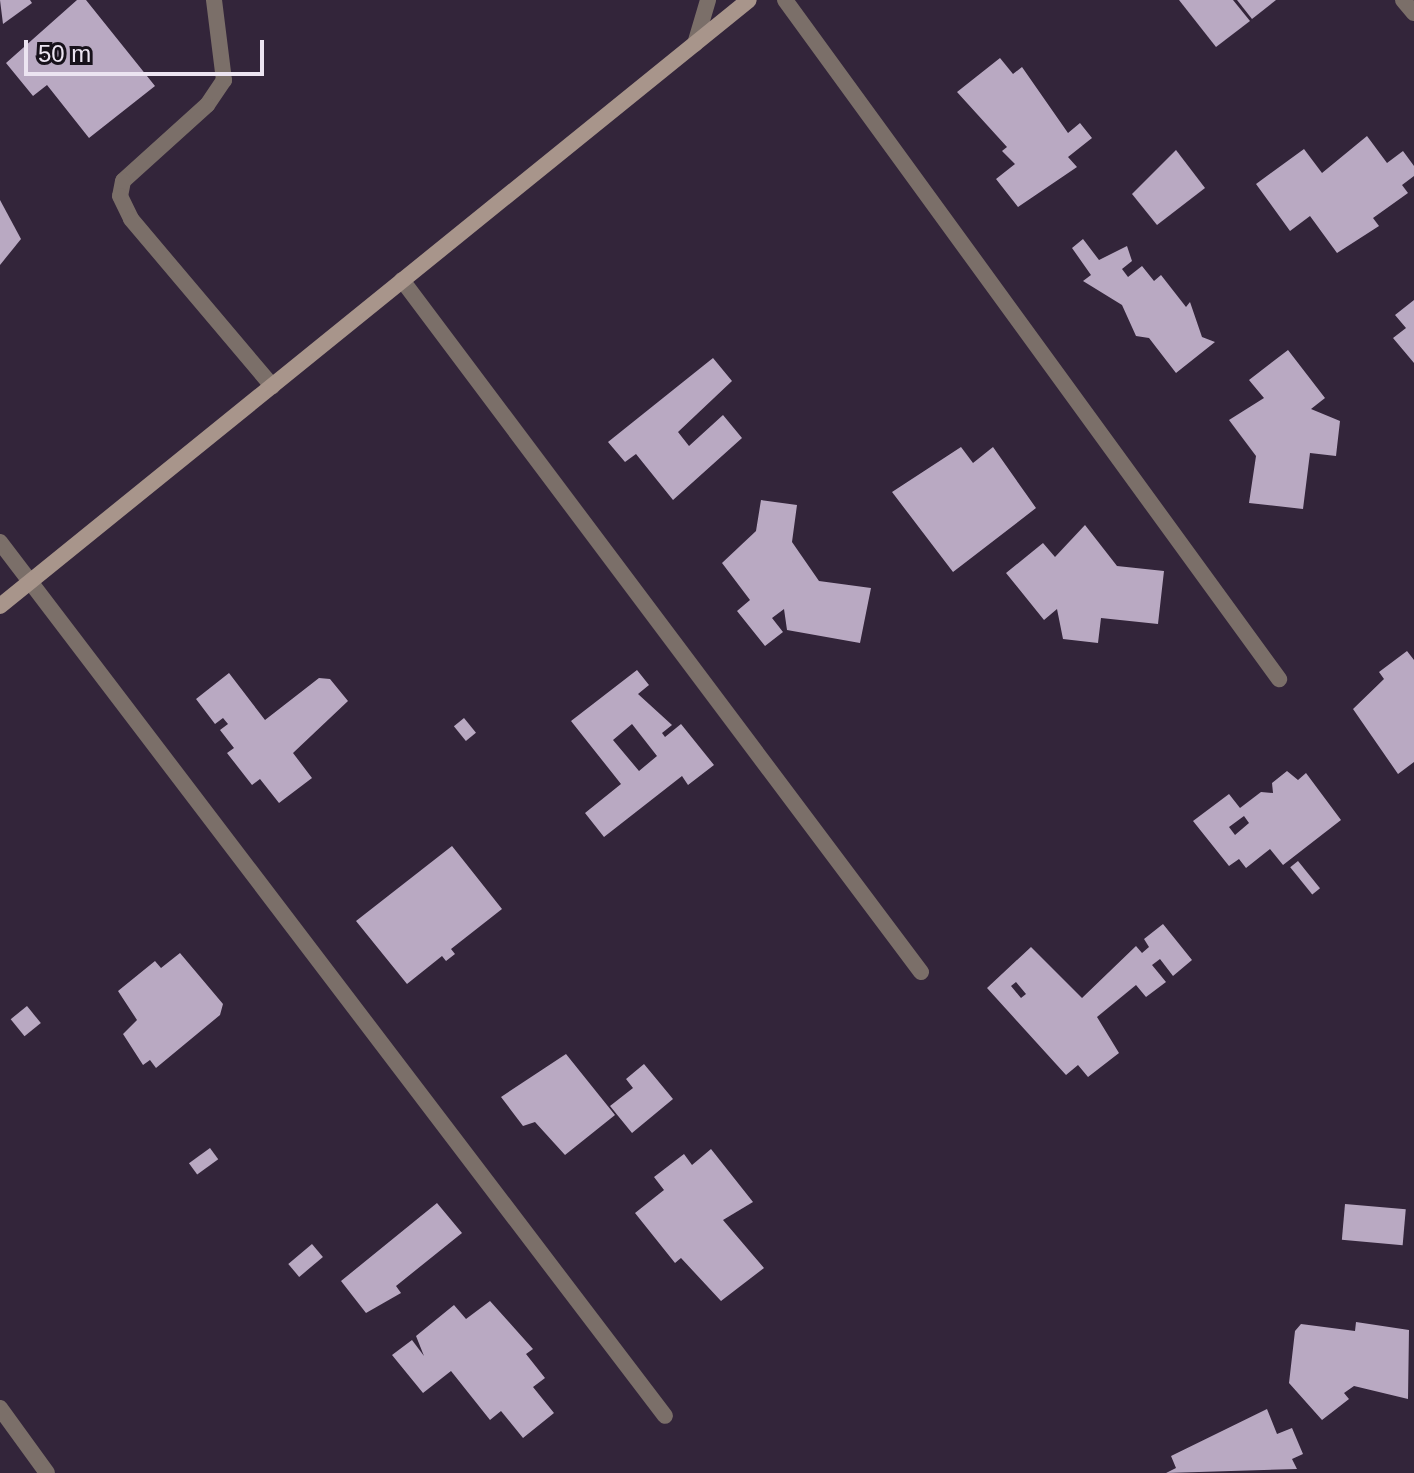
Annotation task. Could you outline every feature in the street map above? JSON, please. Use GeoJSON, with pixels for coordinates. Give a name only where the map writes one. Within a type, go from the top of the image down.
{"type":"FeatureCollection","features":[{"type":"Feature","properties":{"kind":"street"},"geometry":{"type":"LineString","coordinates":[[214,0],[224,80],[207,105],[123,181],[120,196],[131,219],[272,386]]}},
{"type":"Feature","properties":{"kind":"street"},"geometry":{"type":"LineString","coordinates":[[695,44],[708,0]]}},
{"type":"Feature","properties":{"kind":"street"},"geometry":{"type":"LineString","coordinates":[[0,606],[749,0]]}},
{"type":"Feature","properties":{"kind":"street"},"geometry":{"type":"LineString","coordinates":[[785,0],[1279,679]]}},
{"type":"Feature","properties":{"kind":"street"},"geometry":{"type":"LineString","coordinates":[[1403,0],[1414,13]]}},
{"type":"Feature","properties":{"kind":"street"},"geometry":{"type":"LineString","coordinates":[[402,280],[921,972]]}},
{"type":"Feature","properties":{"kind":"street"},"geometry":{"type":"LineString","coordinates":[[0,542],[665,1416]]}},
{"type":"Feature","properties":{"kind":"street"},"geometry":{"type":"LineString","coordinates":[[0,1408],[47,1473]]}},
{"type":"Feature","properties":{"kind":"building"},"geometry":{"type":"Polygon","coordinates":[[[0,0],[30,0],[32,3],[3,24],[0,0]]]}},
{"type":"Feature","properties":{"kind":"building"},"geometry":{"type":"Polygon","coordinates":[[[77,0],[86,0],[155,86],[89,138],[47,85],[33,96],[6,63],[77,0]]]}},
{"type":"Feature","properties":{"kind":"building"},"geometry":{"type":"Polygon","coordinates":[[[1179,0],[1233,0],[1250,21],[1216,47],[1179,0]]]}},
{"type":"Feature","properties":{"kind":"building"},"geometry":{"type":"Polygon","coordinates":[[[1237,0],[1276,0],[1252,19],[1237,0]]]}},
{"type":"Feature","properties":{"kind":"building"},"geometry":{"type":"Polygon","coordinates":[[[1000,58],[1013,74],[1022,67],[1068,133],[1080,123],[1092,138],[1068,157],[1077,167],[1018,207],[996,179],[1015,164],[1002,151],[1007,147],[957,92],[1000,58]]]}},
{"type":"Feature","properties":{"kind":"building"},"geometry":{"type":"Polygon","coordinates":[[[1367,136],[1387,163],[1403,151],[1414,166],[1414,176],[1402,185],[1408,193],[1373,218],[1379,226],[1337,253],[1310,216],[1290,231],[1256,184],[1304,149],[1322,173],[1367,136]]]}},
{"type":"Feature","properties":{"kind":"building"},"geometry":{"type":"Polygon","coordinates":[[[1176,150],[1205,188],[1157,225],[1132,194],[1176,150]]]}},
{"type":"Feature","properties":{"kind":"building"},"geometry":{"type":"Polygon","coordinates":[[[0,200],[21,239],[0,265],[0,200]]]}},
{"type":"Feature","properties":{"kind":"building"},"geometry":{"type":"Polygon","coordinates":[[[1083,239],[1099,260],[1127,246],[1132,261],[1122,269],[1128,277],[1142,266],[1154,281],[1161,275],[1186,307],[1190,302],[1202,337],[1215,342],[1176,373],[1149,338],[1136,336],[1122,305],[1083,281],[1091,275],[1072,248],[1083,239]]]}},
{"type":"Feature","properties":{"kind":"building"},"geometry":{"type":"Polygon","coordinates":[[[1414,300],[1414,363],[1393,338],[1406,328],[1395,315],[1414,300]]]}},
{"type":"Feature","properties":{"kind":"building"},"geometry":{"type":"Polygon","coordinates":[[[1288,350],[1325,398],[1311,409],[1340,421],[1336,456],[1310,453],[1303,509],[1249,503],[1256,456],[1229,420],[1264,398],[1249,380],[1288,350]]]}},
{"type":"Feature","properties":{"kind":"building"},"geometry":{"type":"Polygon","coordinates":[[[713,358],[732,381],[678,432],[689,446],[723,415],[742,438],[673,500],[636,454],[625,462],[608,442],[713,358]]]}},
{"type":"Feature","properties":{"kind":"building"},"geometry":{"type":"Polygon","coordinates":[[[961,447],[973,463],[993,447],[1036,508],[953,572],[892,492],[961,447]]]}},
{"type":"Feature","properties":{"kind":"building"},"geometry":{"type":"Polygon","coordinates":[[[761,500],[797,505],[792,542],[819,581],[871,588],[860,643],[787,630],[784,609],[772,618],[783,632],[765,646],[737,611],[750,600],[722,563],[756,531],[761,500]]]}},
{"type":"Feature","properties":{"kind":"building"},"geometry":{"type":"Polygon","coordinates":[[[1085,525],[1117,566],[1164,571],[1158,624],[1101,618],[1098,643],[1063,639],[1057,609],[1044,620],[1006,573],[1043,543],[1055,557],[1085,525]]]}},
{"type":"Feature","properties":{"kind":"building"},"geometry":{"type":"Polygon","coordinates":[[[1407,651],[1414,660],[1414,762],[1398,774],[1353,709],[1384,679],[1379,672],[1407,651]]]}},
{"type":"Feature","properties":{"kind":"building"},"geometry":{"type":"Polygon","coordinates":[[[637,670],[649,685],[638,694],[672,725],[662,733],[665,737],[681,724],[714,765],[688,785],[682,776],[604,837],[585,813],[621,784],[571,721],[637,670]],[[632,724],[613,740],[639,771],[657,756],[632,724]]]}},
{"type":"Feature","properties":{"kind":"building"},"geometry":{"type":"Polygon","coordinates":[[[229,673],[265,720],[319,678],[330,679],[348,701],[293,753],[312,778],[279,803],[260,779],[252,785],[227,753],[234,748],[220,730],[228,724],[223,718],[215,724],[196,699],[229,673]]]}},
{"type":"Feature","properties":{"kind":"building"},"geometry":{"type":"Polygon","coordinates":[[[464,718],[476,733],[466,741],[454,726],[464,718]]]}},
{"type":"Feature","properties":{"kind":"building"},"geometry":{"type":"Polygon","coordinates":[[[1287,771],[1298,780],[1306,773],[1341,820],[1283,865],[1270,849],[1246,868],[1239,859],[1229,866],[1193,821],[1229,794],[1240,808],[1261,792],[1273,793],[1272,783],[1287,771]],[[1244,816],[1229,827],[1235,835],[1249,823],[1244,816]]]}},
{"type":"Feature","properties":{"kind":"building"},"geometry":{"type":"Polygon","coordinates":[[[452,846],[502,909],[451,949],[455,954],[446,961],[442,956],[407,984],[356,921],[452,846]]]}},
{"type":"Feature","properties":{"kind":"building"},"geometry":{"type":"Polygon","coordinates":[[[1298,861],[1320,888],[1312,894],[1290,867],[1298,861]]]}},
{"type":"Feature","properties":{"kind":"building"},"geometry":{"type":"Polygon","coordinates":[[[1163,924],[1192,960],[1173,976],[1160,959],[1152,965],[1166,982],[1146,997],[1136,985],[1097,1017],[1119,1053],[1088,1077],[1078,1065],[1066,1075],[987,988],[1031,947],[1082,998],[1136,946],[1142,953],[1149,947],[1144,939],[1163,924]],[[1016,982],[1011,986],[1021,998],[1026,994],[1016,982]]]}},
{"type":"Feature","properties":{"kind":"building"},"geometry":{"type":"Polygon","coordinates":[[[180,953],[223,1004],[220,1015],[156,1068],[150,1060],[143,1065],[123,1034],[137,1020],[118,991],[155,961],[161,968],[180,953]]]}},
{"type":"Feature","properties":{"kind":"building"},"geometry":{"type":"Polygon","coordinates":[[[27,1006],[41,1023],[25,1036],[11,1019],[27,1006]]]}},
{"type":"Feature","properties":{"kind":"building"},"geometry":{"type":"Polygon","coordinates":[[[566,1054],[615,1115],[565,1155],[535,1122],[523,1126],[501,1097],[566,1054]]]}},
{"type":"Feature","properties":{"kind":"building"},"geometry":{"type":"Polygon","coordinates":[[[644,1064],[673,1099],[632,1133],[610,1106],[633,1088],[626,1079],[644,1064]]]}},
{"type":"Feature","properties":{"kind":"building"},"geometry":{"type":"Polygon","coordinates":[[[210,1148],[218,1159],[197,1175],[189,1163],[210,1148]]]}},
{"type":"Feature","properties":{"kind":"building"},"geometry":{"type":"Polygon","coordinates":[[[711,1149],[753,1202],[723,1220],[764,1268],[721,1301],[681,1258],[675,1263],[635,1213],[664,1190],[654,1177],[684,1154],[692,1165],[711,1149]]]}},
{"type":"Feature","properties":{"kind":"building"},"geometry":{"type":"Polygon","coordinates":[[[437,1203],[462,1233],[396,1286],[401,1293],[366,1313],[341,1281],[437,1203]]]}},
{"type":"Feature","properties":{"kind":"building"},"geometry":{"type":"Polygon","coordinates":[[[1345,1204],[1406,1209],[1403,1245],[1342,1240],[1345,1204]]]}},
{"type":"Feature","properties":{"kind":"building"},"geometry":{"type":"Polygon","coordinates":[[[312,1244],[323,1257],[299,1277],[288,1264],[312,1244]]]}},
{"type":"Feature","properties":{"kind":"building"},"geometry":{"type":"Polygon","coordinates":[[[490,1301],[533,1349],[526,1354],[545,1378],[533,1387],[554,1413],[523,1438],[501,1411],[490,1420],[451,1371],[423,1393],[392,1355],[412,1340],[424,1356],[416,1336],[454,1305],[466,1319],[490,1301]]]}},
{"type":"Feature","properties":{"kind":"building"},"geometry":{"type":"Polygon","coordinates":[[[1356,1322],[1409,1330],[1408,1399],[1354,1386],[1344,1393],[1349,1399],[1322,1420],[1289,1383],[1295,1331],[1301,1324],[1355,1331],[1356,1322]]]}},
{"type":"Feature","properties":{"kind":"building"},"geometry":{"type":"Polygon","coordinates":[[[1267,1409],[1277,1434],[1292,1428],[1303,1454],[1292,1459],[1297,1469],[1166,1473],[1176,1468],[1171,1456],[1267,1409]]]}}]}
